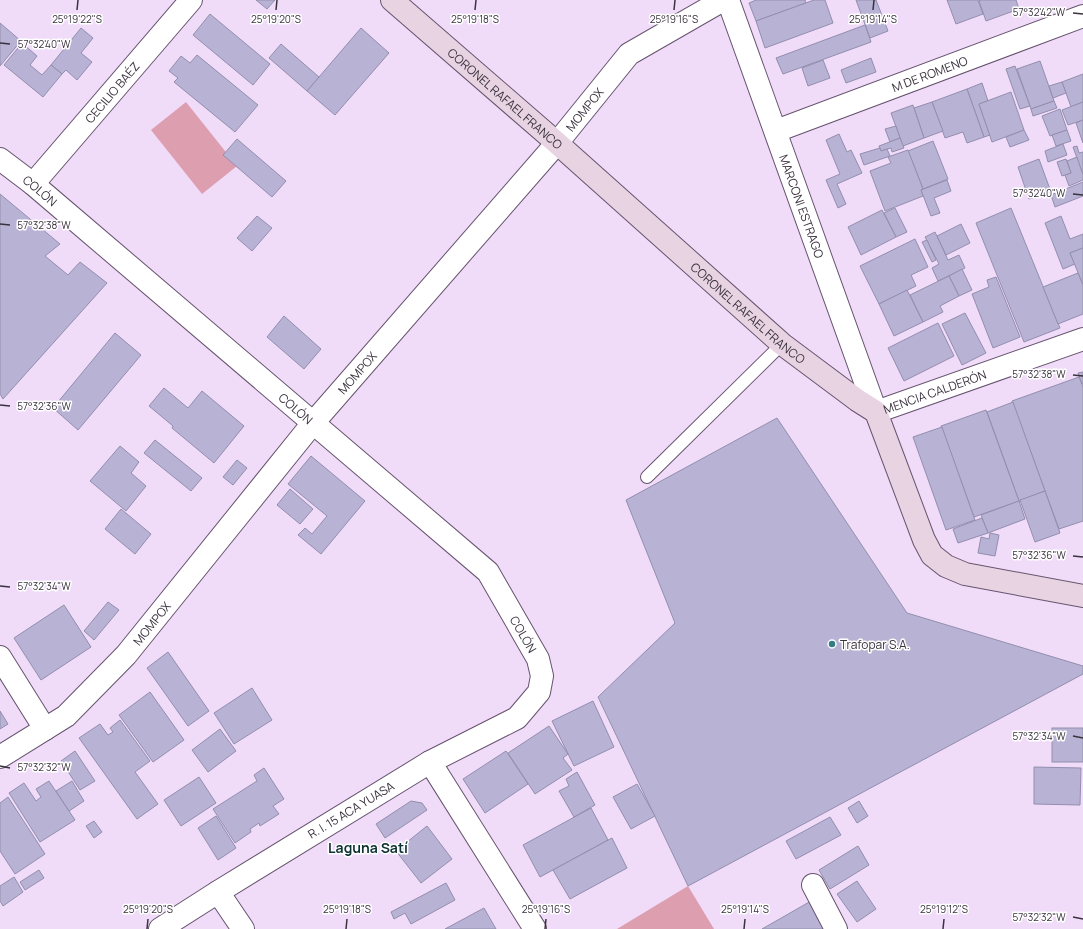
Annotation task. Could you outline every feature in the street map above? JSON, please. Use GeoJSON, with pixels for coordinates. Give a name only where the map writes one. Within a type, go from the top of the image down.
{"type":"FeatureCollection","features":[{"type":"Feature","properties":{"kind":"street","name":"CECILIO BAÉZ"},"geometry":{"type":"LineString","coordinates":[[33,184],[191,0]]}},
{"type":"Feature","properties":{"kind":"street","name":"CORONEL RAFAEL FRANCO"},"geometry":{"type":"LineString","coordinates":[[392,0],[558,143],[782,344],[856,400],[876,412]]}},
{"type":"Feature","properties":{"kind":"street","name":"MOMPOX"},"geometry":{"type":"LineString","coordinates":[[0,758],[66,716],[126,655],[313,423],[558,143],[629,54],[723,0]]}},
{"type":"Feature","properties":{"kind":"street","name":"MARCONI ESTRAGO"},"geometry":{"type":"LineString","coordinates":[[728,0],[876,412]]}},
{"type":"Feature","properties":{"kind":"street","name":"M DE ROMENO"},"geometry":{"type":"LineString","coordinates":[[776,131],[1083,16]]}},
{"type":"Feature","properties":{"kind":"street","name":"COLÓN"},"geometry":{"type":"LineString","coordinates":[[0,159],[33,184],[488,572],[538,659],[542,676],[539,692]]}},
{"type":"Feature","properties":{"kind":"street","name":"MENCIA CALDERÓN"},"geometry":{"type":"LineString","coordinates":[[876,412],[1083,339]]}},
{"type":"Feature","properties":{"kind":"street"},"geometry":{"type":"LineString","coordinates":[[876,412],[924,540],[932,555],[946,566],[965,574],[1083,596]]}},
{"type":"Feature","properties":{"kind":"street"},"geometry":{"type":"LineString","coordinates":[[0,657],[45,729]]}},
{"type":"Feature","properties":{"kind":"street","name":"R. I. 15 ACA YUASA"},"geometry":{"type":"LineString","coordinates":[[160,929],[430,762],[517,718],[539,692]]}},
{"type":"Feature","properties":{"kind":"street"},"geometry":{"type":"LineString","coordinates":[[430,762],[534,929]]}},
{"type":"Feature","properties":{"kind":"street"},"geometry":{"type":"LineString","coordinates":[[813,885],[836,929]]}},
{"type":"Feature","properties":{"kind":"street"},"geometry":{"type":"LineString","coordinates":[[218,892],[243,929]]}},
{"type":"Feature","properties":{"kind":"lane"},"geometry":{"type":"LineString","coordinates":[[647,476],[782,344]]}},
{"type":"Feature","properties":{"kind":"shaded area"},"geometry":{"type":"Polygon","coordinates":[[[186,102],[237,166],[202,194],[151,130],[186,102]]]}},
{"type":"Feature","properties":{"kind":"shaded area"},"geometry":{"type":"Polygon","coordinates":[[[688,886],[714,929],[617,929],[688,886]]]}},
{"type":"Feature","properties":{"kind":"building"},"geometry":{"type":"Polygon","coordinates":[[[256,0],[275,0],[267,9],[256,0]]]}},
{"type":"Feature","properties":{"kind":"building"},"geometry":{"type":"Polygon","coordinates":[[[756,0],[805,0],[806,3],[756,21],[749,3],[756,0]]]}},
{"type":"Feature","properties":{"kind":"building"},"geometry":{"type":"Polygon","coordinates":[[[814,0],[825,0],[833,23],[765,48],[756,21],[814,0]]]}},
{"type":"Feature","properties":{"kind":"building"},"geometry":{"type":"Polygon","coordinates":[[[856,0],[876,0],[888,31],[870,38],[856,0]]]}},
{"type":"Feature","properties":{"kind":"building"},"geometry":{"type":"Polygon","coordinates":[[[947,0],[978,0],[983,14],[956,24],[947,0]]]}},
{"type":"Feature","properties":{"kind":"building"},"geometry":{"type":"Polygon","coordinates":[[[1016,0],[1019,9],[986,21],[979,1],[1016,0]]]}},
{"type":"Feature","properties":{"kind":"building"},"geometry":{"type":"Polygon","coordinates":[[[210,14],[270,64],[253,85],[193,35],[210,14]]]}},
{"type":"Feature","properties":{"kind":"building"},"geometry":{"type":"Polygon","coordinates":[[[0,23],[21,41],[0,66],[0,23]]]}},
{"type":"Feature","properties":{"kind":"building"},"geometry":{"type":"Polygon","coordinates":[[[865,25],[871,42],[783,74],[776,58],[865,25]]]}},
{"type":"Feature","properties":{"kind":"building"},"geometry":{"type":"Polygon","coordinates":[[[81,28],[93,38],[81,53],[92,62],[77,80],[66,70],[62,74],[51,65],[81,28]]]}},
{"type":"Feature","properties":{"kind":"building"},"geometry":{"type":"Polygon","coordinates":[[[361,28],[389,53],[335,115],[307,91],[361,28]]]}},
{"type":"Feature","properties":{"kind":"building"},"geometry":{"type":"Polygon","coordinates":[[[22,43],[37,56],[30,65],[42,75],[51,65],[62,74],[43,97],[4,65],[22,43]]]}},
{"type":"Feature","properties":{"kind":"building"},"geometry":{"type":"Polygon","coordinates":[[[281,44],[319,77],[307,91],[269,58],[281,44]]]}},
{"type":"Feature","properties":{"kind":"building"},"geometry":{"type":"Polygon","coordinates":[[[197,55],[258,105],[235,132],[174,82],[178,78],[169,71],[181,56],[190,63],[197,55]]]}},
{"type":"Feature","properties":{"kind":"building"},"geometry":{"type":"Polygon","coordinates":[[[871,58],[876,72],[846,83],[841,70],[871,58]]]}},
{"type":"Feature","properties":{"kind":"building"},"geometry":{"type":"Polygon","coordinates":[[[823,60],[830,78],[808,86],[802,68],[823,60]]]}},
{"type":"Feature","properties":{"kind":"building"},"geometry":{"type":"Polygon","coordinates":[[[1040,61],[1054,101],[1031,109],[1017,69],[1040,61]]]}},
{"type":"Feature","properties":{"kind":"building"},"geometry":{"type":"Polygon","coordinates":[[[1015,66],[1030,106],[1020,109],[1006,69],[1015,66]]]}},
{"type":"Feature","properties":{"kind":"building"},"geometry":{"type":"Polygon","coordinates":[[[1083,74],[1083,102],[1071,107],[1062,82],[1083,74]]]}},
{"type":"Feature","properties":{"kind":"building"},"geometry":{"type":"Polygon","coordinates":[[[1062,82],[1066,93],[1053,98],[1049,86],[1062,82]]]}},
{"type":"Feature","properties":{"kind":"building"},"geometry":{"type":"Polygon","coordinates":[[[982,83],[988,101],[979,104],[990,135],[984,137],[967,89],[982,83]]]}},
{"type":"Feature","properties":{"kind":"building"},"geometry":{"type":"Polygon","coordinates":[[[967,89],[984,137],[967,143],[963,132],[945,138],[932,102],[967,89]]]}},
{"type":"Feature","properties":{"kind":"building"},"geometry":{"type":"Polygon","coordinates":[[[1011,92],[1024,130],[992,142],[979,104],[1011,92]]]}},
{"type":"Feature","properties":{"kind":"building"},"geometry":{"type":"Polygon","coordinates":[[[1054,101],[1057,108],[1033,116],[1031,109],[1054,101]]]}},
{"type":"Feature","properties":{"kind":"building"},"geometry":{"type":"Polygon","coordinates":[[[932,102],[943,131],[924,138],[914,108],[932,102]]]}},
{"type":"Feature","properties":{"kind":"building"},"geometry":{"type":"Polygon","coordinates":[[[1083,102],[1083,120],[1068,125],[1062,110],[1083,102]]]}},
{"type":"Feature","properties":{"kind":"building"},"geometry":{"type":"Polygon","coordinates":[[[913,105],[924,138],[903,146],[891,113],[913,105]]]}},
{"type":"Feature","properties":{"kind":"building"},"geometry":{"type":"Polygon","coordinates":[[[1060,109],[1067,130],[1050,136],[1042,116],[1060,109]]]}},
{"type":"Feature","properties":{"kind":"building"},"geometry":{"type":"Polygon","coordinates":[[[1083,120],[1083,143],[1076,123],[1083,120]]]}},
{"type":"Feature","properties":{"kind":"building"},"geometry":{"type":"Polygon","coordinates":[[[896,126],[900,138],[890,142],[885,129],[896,126]]]}},
{"type":"Feature","properties":{"kind":"building"},"geometry":{"type":"Polygon","coordinates":[[[1024,130],[1029,140],[1010,147],[1006,137],[1024,130]]]}},
{"type":"Feature","properties":{"kind":"building"},"geometry":{"type":"Polygon","coordinates":[[[1067,130],[1071,141],[1056,146],[1052,135],[1067,130]]]}},
{"type":"Feature","properties":{"kind":"building"},"geometry":{"type":"Polygon","coordinates":[[[839,134],[847,152],[851,150],[862,173],[837,184],[846,204],[838,208],[826,180],[840,174],[826,140],[839,134]]]}},
{"type":"Feature","properties":{"kind":"building"},"geometry":{"type":"Polygon","coordinates":[[[900,138],[904,148],[892,152],[891,148],[881,151],[879,146],[900,138]]]}},
{"type":"Feature","properties":{"kind":"building"},"geometry":{"type":"Polygon","coordinates":[[[237,139],[286,181],[272,197],[223,155],[237,139]]]}},
{"type":"Feature","properties":{"kind":"building"},"geometry":{"type":"Polygon","coordinates":[[[933,141],[948,179],[923,189],[908,151],[933,141]]]}},
{"type":"Feature","properties":{"kind":"building"},"geometry":{"type":"Polygon","coordinates":[[[1063,144],[1067,155],[1048,162],[1045,151],[1063,144]]]}},
{"type":"Feature","properties":{"kind":"building"},"geometry":{"type":"Polygon","coordinates":[[[1077,146],[1079,153],[1083,152],[1083,175],[1073,147],[1077,146]]]}},
{"type":"Feature","properties":{"kind":"building"},"geometry":{"type":"Polygon","coordinates":[[[880,148],[881,151],[887,149],[890,156],[864,165],[860,154],[880,148]]]}},
{"type":"Feature","properties":{"kind":"building"},"geometry":{"type":"Polygon","coordinates":[[[908,150],[923,189],[921,190],[923,196],[885,211],[870,171],[891,163],[888,157],[908,150]]]}},
{"type":"Feature","properties":{"kind":"building"},"geometry":{"type":"Polygon","coordinates":[[[1077,157],[1083,175],[1083,180],[1069,186],[1065,175],[1071,173],[1067,161],[1077,157]]]}},
{"type":"Feature","properties":{"kind":"building"},"geometry":{"type":"Polygon","coordinates":[[[1039,159],[1051,192],[1029,199],[1018,167],[1039,159]]]}},
{"type":"Feature","properties":{"kind":"building"},"geometry":{"type":"Polygon","coordinates":[[[1066,159],[1071,173],[1062,176],[1057,162],[1066,159]]]}},
{"type":"Feature","properties":{"kind":"building"},"geometry":{"type":"Polygon","coordinates":[[[947,180],[951,191],[934,198],[940,213],[931,216],[921,190],[947,180]]]}},
{"type":"Feature","properties":{"kind":"building"},"geometry":{"type":"Polygon","coordinates":[[[1083,182],[1083,196],[1055,207],[1051,195],[1083,182]]]}},
{"type":"Feature","properties":{"kind":"building"},"geometry":{"type":"Polygon","coordinates":[[[0,194],[60,244],[45,256],[68,275],[80,262],[107,283],[3,399],[0,394],[0,194]]]}},
{"type":"Feature","properties":{"kind":"building"},"geometry":{"type":"Polygon","coordinates":[[[895,208],[907,232],[896,237],[884,213],[895,208]]]}},
{"type":"Feature","properties":{"kind":"building"},"geometry":{"type":"Polygon","coordinates":[[[1011,208],[1060,328],[1024,342],[976,223],[1011,208]]]}},
{"type":"Feature","properties":{"kind":"building"},"geometry":{"type":"Polygon","coordinates":[[[882,210],[896,237],[861,255],[848,227],[882,210]]]}},
{"type":"Feature","properties":{"kind":"building"},"geometry":{"type":"Polygon","coordinates":[[[257,216],[272,228],[252,251],[237,238],[257,216]]]}},
{"type":"Feature","properties":{"kind":"building"},"geometry":{"type":"Polygon","coordinates":[[[1061,216],[1070,239],[1083,234],[1083,248],[1070,253],[1075,264],[1063,269],[1045,223],[1061,216]]]}},
{"type":"Feature","properties":{"kind":"building"},"geometry":{"type":"Polygon","coordinates":[[[961,224],[970,243],[946,255],[937,236],[961,224]]]}},
{"type":"Feature","properties":{"kind":"building"},"geometry":{"type":"Polygon","coordinates":[[[935,232],[948,260],[959,255],[965,268],[938,281],[932,268],[939,264],[925,237],[935,232]]]}},
{"type":"Feature","properties":{"kind":"building"},"geometry":{"type":"Polygon","coordinates":[[[915,239],[928,267],[911,275],[916,286],[879,304],[860,266],[915,239]]]}},
{"type":"Feature","properties":{"kind":"building"},"geometry":{"type":"Polygon","coordinates":[[[927,240],[936,260],[932,262],[922,242],[927,240]]]}},
{"type":"Feature","properties":{"kind":"building"},"geometry":{"type":"Polygon","coordinates":[[[1083,248],[1083,285],[1070,253],[1083,248]]]}},
{"type":"Feature","properties":{"kind":"building"},"geometry":{"type":"Polygon","coordinates":[[[962,269],[972,290],[959,296],[949,276],[962,269]]]}},
{"type":"Feature","properties":{"kind":"building"},"geometry":{"type":"Polygon","coordinates":[[[1078,273],[1083,285],[1083,314],[1058,324],[1043,287],[1078,273]]]}},
{"type":"Feature","properties":{"kind":"building"},"geometry":{"type":"Polygon","coordinates":[[[949,276],[959,296],[940,306],[943,312],[923,322],[910,295],[949,276]]]}},
{"type":"Feature","properties":{"kind":"building"},"geometry":{"type":"Polygon","coordinates":[[[996,277],[1020,337],[993,348],[972,294],[989,287],[987,280],[996,277]]]}},
{"type":"Feature","properties":{"kind":"building"},"geometry":{"type":"Polygon","coordinates":[[[907,290],[923,322],[894,336],[879,304],[907,290]]]}},
{"type":"Feature","properties":{"kind":"building"},"geometry":{"type":"Polygon","coordinates":[[[965,313],[986,353],[962,365],[942,324],[965,313]]]}},
{"type":"Feature","properties":{"kind":"building"},"geometry":{"type":"Polygon","coordinates":[[[284,316],[321,349],[304,369],[267,337],[284,316]]]}},
{"type":"Feature","properties":{"kind":"building"},"geometry":{"type":"Polygon","coordinates":[[[938,323],[954,356],[904,381],[888,348],[938,323]]]}},
{"type":"Feature","properties":{"kind":"building"},"geometry":{"type":"Polygon","coordinates":[[[115,333],[141,355],[78,430],[53,408],[115,333]]]}},
{"type":"Feature","properties":{"kind":"building"},"geometry":{"type":"Polygon","coordinates":[[[1083,372],[1083,384],[1082,384],[1078,373],[1083,372]]]}},
{"type":"Feature","properties":{"kind":"building"},"geometry":{"type":"Polygon","coordinates":[[[1079,377],[1083,387],[1083,521],[1059,529],[1012,401],[1079,377]]]}},
{"type":"Feature","properties":{"kind":"building"},"geometry":{"type":"Polygon","coordinates":[[[164,388],[188,408],[202,391],[244,426],[214,463],[172,428],[173,426],[149,406],[164,388]]]}},
{"type":"Feature","properties":{"kind":"building"},"geometry":{"type":"Polygon","coordinates":[[[1013,402],[1045,491],[1019,501],[987,412],[1013,402]]]}},
{"type":"Feature","properties":{"kind":"building"},"geometry":{"type":"Polygon","coordinates":[[[986,410],[1019,501],[974,517],[941,426],[986,410]]]}},
{"type":"Feature","properties":{"kind":"building","name":"Trafopar S.A."},"geometry":{"type":"Polygon","coordinates":[[[777,418],[907,613],[1083,666],[1083,674],[688,886],[598,697],[675,623],[626,500],[777,418]]]}},
{"type":"Feature","properties":{"kind":"building"},"geometry":{"type":"Polygon","coordinates":[[[942,427],[975,520],[946,530],[913,437],[942,427]]]}},
{"type":"Feature","properties":{"kind":"building"},"geometry":{"type":"Polygon","coordinates":[[[155,440],[202,478],[191,491],[144,453],[155,440]]]}},
{"type":"Feature","properties":{"kind":"building"},"geometry":{"type":"Polygon","coordinates":[[[120,446],[139,462],[131,473],[146,486],[126,511],[90,481],[120,446]]]}},
{"type":"Feature","properties":{"kind":"building"},"geometry":{"type":"Polygon","coordinates":[[[311,456],[365,501],[321,554],[298,535],[305,528],[312,534],[327,516],[288,484],[311,456]]]}},
{"type":"Feature","properties":{"kind":"building"},"geometry":{"type":"Polygon","coordinates":[[[237,460],[247,468],[233,485],[223,477],[237,460]]]}},
{"type":"Feature","properties":{"kind":"building"},"geometry":{"type":"Polygon","coordinates":[[[290,489],[313,509],[300,524],[277,505],[290,489]]]}},
{"type":"Feature","properties":{"kind":"building"},"geometry":{"type":"Polygon","coordinates":[[[1045,491],[1060,533],[1035,542],[1020,500],[1045,491]]]}},
{"type":"Feature","properties":{"kind":"building"},"geometry":{"type":"Polygon","coordinates":[[[1019,501],[1025,519],[988,533],[981,515],[1019,501]]]}},
{"type":"Feature","properties":{"kind":"building"},"geometry":{"type":"Polygon","coordinates":[[[121,509],[151,534],[135,554],[105,529],[121,509]]]}},
{"type":"Feature","properties":{"kind":"building"},"geometry":{"type":"Polygon","coordinates":[[[982,518],[988,533],[958,543],[953,529],[982,518]]]}},
{"type":"Feature","properties":{"kind":"building"},"geometry":{"type":"Polygon","coordinates":[[[990,533],[999,535],[995,556],[978,553],[981,537],[989,539],[990,533]]]}},
{"type":"Feature","properties":{"kind":"building"},"geometry":{"type":"Polygon","coordinates":[[[108,602],[119,610],[94,640],[84,631],[108,602]]]}},
{"type":"Feature","properties":{"kind":"building"},"geometry":{"type":"Polygon","coordinates":[[[64,605],[91,647],[41,680],[14,638],[64,605]]]}},
{"type":"Feature","properties":{"kind":"building"},"geometry":{"type":"Polygon","coordinates":[[[168,652],[209,711],[188,726],[147,668],[168,652]]]}},
{"type":"Feature","properties":{"kind":"building"},"geometry":{"type":"Polygon","coordinates":[[[252,688],[272,720],[234,744],[214,713],[252,688]]]}},
{"type":"Feature","properties":{"kind":"building"},"geometry":{"type":"Polygon","coordinates":[[[150,692],[184,740],[153,762],[119,715],[150,692]]]}},
{"type":"Feature","properties":{"kind":"building"},"geometry":{"type":"Polygon","coordinates":[[[593,701],[614,747],[574,766],[552,721],[593,701]]]}},
{"type":"Feature","properties":{"kind":"building"},"geometry":{"type":"Polygon","coordinates":[[[0,711],[8,724],[0,729],[0,711]]]}},
{"type":"Feature","properties":{"kind":"building"},"geometry":{"type":"Polygon","coordinates":[[[120,720],[150,761],[135,772],[158,804],[137,819],[79,738],[100,724],[108,735],[113,732],[110,728],[120,720]]]}},
{"type":"Feature","properties":{"kind":"building"},"geometry":{"type":"Polygon","coordinates":[[[549,726],[568,754],[563,758],[572,770],[535,794],[508,753],[549,726]]]}},
{"type":"Feature","properties":{"kind":"building"},"geometry":{"type":"Polygon","coordinates":[[[1052,728],[1083,728],[1083,762],[1052,762],[1052,728]]]}},
{"type":"Feature","properties":{"kind":"building"},"geometry":{"type":"Polygon","coordinates":[[[220,729],[236,751],[208,772],[192,750],[220,729]]]}},
{"type":"Feature","properties":{"kind":"building"},"geometry":{"type":"Polygon","coordinates":[[[75,751],[95,781],[80,790],[61,761],[75,751]]]}},
{"type":"Feature","properties":{"kind":"building"},"geometry":{"type":"Polygon","coordinates":[[[506,751],[528,784],[485,813],[463,779],[506,751]]]}},
{"type":"Feature","properties":{"kind":"building"},"geometry":{"type":"Polygon","coordinates":[[[1034,767],[1081,768],[1080,805],[1034,804],[1034,767]]]}},
{"type":"Feature","properties":{"kind":"building"},"geometry":{"type":"Polygon","coordinates":[[[264,768],[284,799],[273,806],[279,814],[260,826],[259,823],[250,829],[251,832],[235,843],[213,809],[257,781],[254,775],[264,768]]]}},
{"type":"Feature","properties":{"kind":"building"},"geometry":{"type":"Polygon","coordinates":[[[577,772],[595,805],[574,817],[559,791],[569,786],[566,779],[577,772]]]}},
{"type":"Feature","properties":{"kind":"building"},"geometry":{"type":"Polygon","coordinates":[[[199,777],[216,803],[181,826],[164,800],[199,777]]]}},
{"type":"Feature","properties":{"kind":"building"},"geometry":{"type":"Polygon","coordinates":[[[49,781],[75,820],[40,842],[9,793],[24,783],[36,801],[41,797],[36,789],[49,781]]]}},
{"type":"Feature","properties":{"kind":"building"},"geometry":{"type":"Polygon","coordinates":[[[72,781],[84,801],[69,811],[56,791],[72,781]]]}},
{"type":"Feature","properties":{"kind":"building"},"geometry":{"type":"Polygon","coordinates":[[[637,784],[655,816],[631,829],[613,797],[637,784]]]}},
{"type":"Feature","properties":{"kind":"building"},"geometry":{"type":"Polygon","coordinates":[[[8,797],[45,854],[15,874],[0,851],[0,803],[8,797]]]}},
{"type":"Feature","properties":{"kind":"building"},"geometry":{"type":"Polygon","coordinates":[[[411,801],[422,803],[427,810],[385,838],[376,824],[411,801]]]}},
{"type":"Feature","properties":{"kind":"building"},"geometry":{"type":"Polygon","coordinates":[[[859,801],[868,816],[857,823],[848,808],[859,801]]]}},
{"type":"Feature","properties":{"kind":"building"},"geometry":{"type":"Polygon","coordinates":[[[591,808],[608,840],[540,877],[523,845],[591,808]]]}},
{"type":"Feature","properties":{"kind":"building"},"geometry":{"type":"Polygon","coordinates":[[[216,816],[236,848],[218,860],[198,828],[216,816]]]}},
{"type":"Feature","properties":{"kind":"building"},"geometry":{"type":"Polygon","coordinates":[[[830,817],[841,835],[796,859],[786,841],[830,817]]]}},
{"type":"Feature","properties":{"kind":"building"},"geometry":{"type":"Polygon","coordinates":[[[94,821],[102,832],[94,838],[86,826],[94,821]]]}},
{"type":"Feature","properties":{"kind":"building"},"geometry":{"type":"Polygon","coordinates":[[[427,826],[452,859],[421,883],[396,851],[427,826]]]}},
{"type":"Feature","properties":{"kind":"building"},"geometry":{"type":"Polygon","coordinates":[[[612,838],[627,868],[570,899],[553,870],[612,838]]]}},
{"type":"Feature","properties":{"kind":"building"},"geometry":{"type":"Polygon","coordinates":[[[858,846],[869,865],[830,889],[819,870],[858,846]]]}},
{"type":"Feature","properties":{"kind":"building"},"geometry":{"type":"Polygon","coordinates":[[[39,870],[44,878],[25,890],[20,882],[39,870]]]}},
{"type":"Feature","properties":{"kind":"building"},"geometry":{"type":"Polygon","coordinates":[[[14,877],[23,892],[3,906],[0,901],[0,886],[14,877]]]}},
{"type":"Feature","properties":{"kind":"building"},"geometry":{"type":"Polygon","coordinates":[[[857,881],[876,909],[857,922],[837,894],[857,881]]]}},
{"type":"Feature","properties":{"kind":"building"},"geometry":{"type":"Polygon","coordinates":[[[446,883],[455,900],[411,924],[405,913],[394,919],[391,912],[446,883]]]}},
{"type":"Feature","properties":{"kind":"building"},"geometry":{"type":"Polygon","coordinates":[[[811,901],[826,929],[762,929],[811,901]]]}},
{"type":"Feature","properties":{"kind":"building"},"geometry":{"type":"Polygon","coordinates":[[[484,908],[496,929],[445,929],[484,908]]]}},
{"type":"Feature","properties":{"kind":"place","name":"Trafopar S.A."},"geometry":{"type":"Point","coordinates":[832,644]}},
{"type":"Feature","properties":{"kind":"district","name":"Laguna Satí"},"geometry":{"type":"Point","coordinates":[368,847]}}]}
